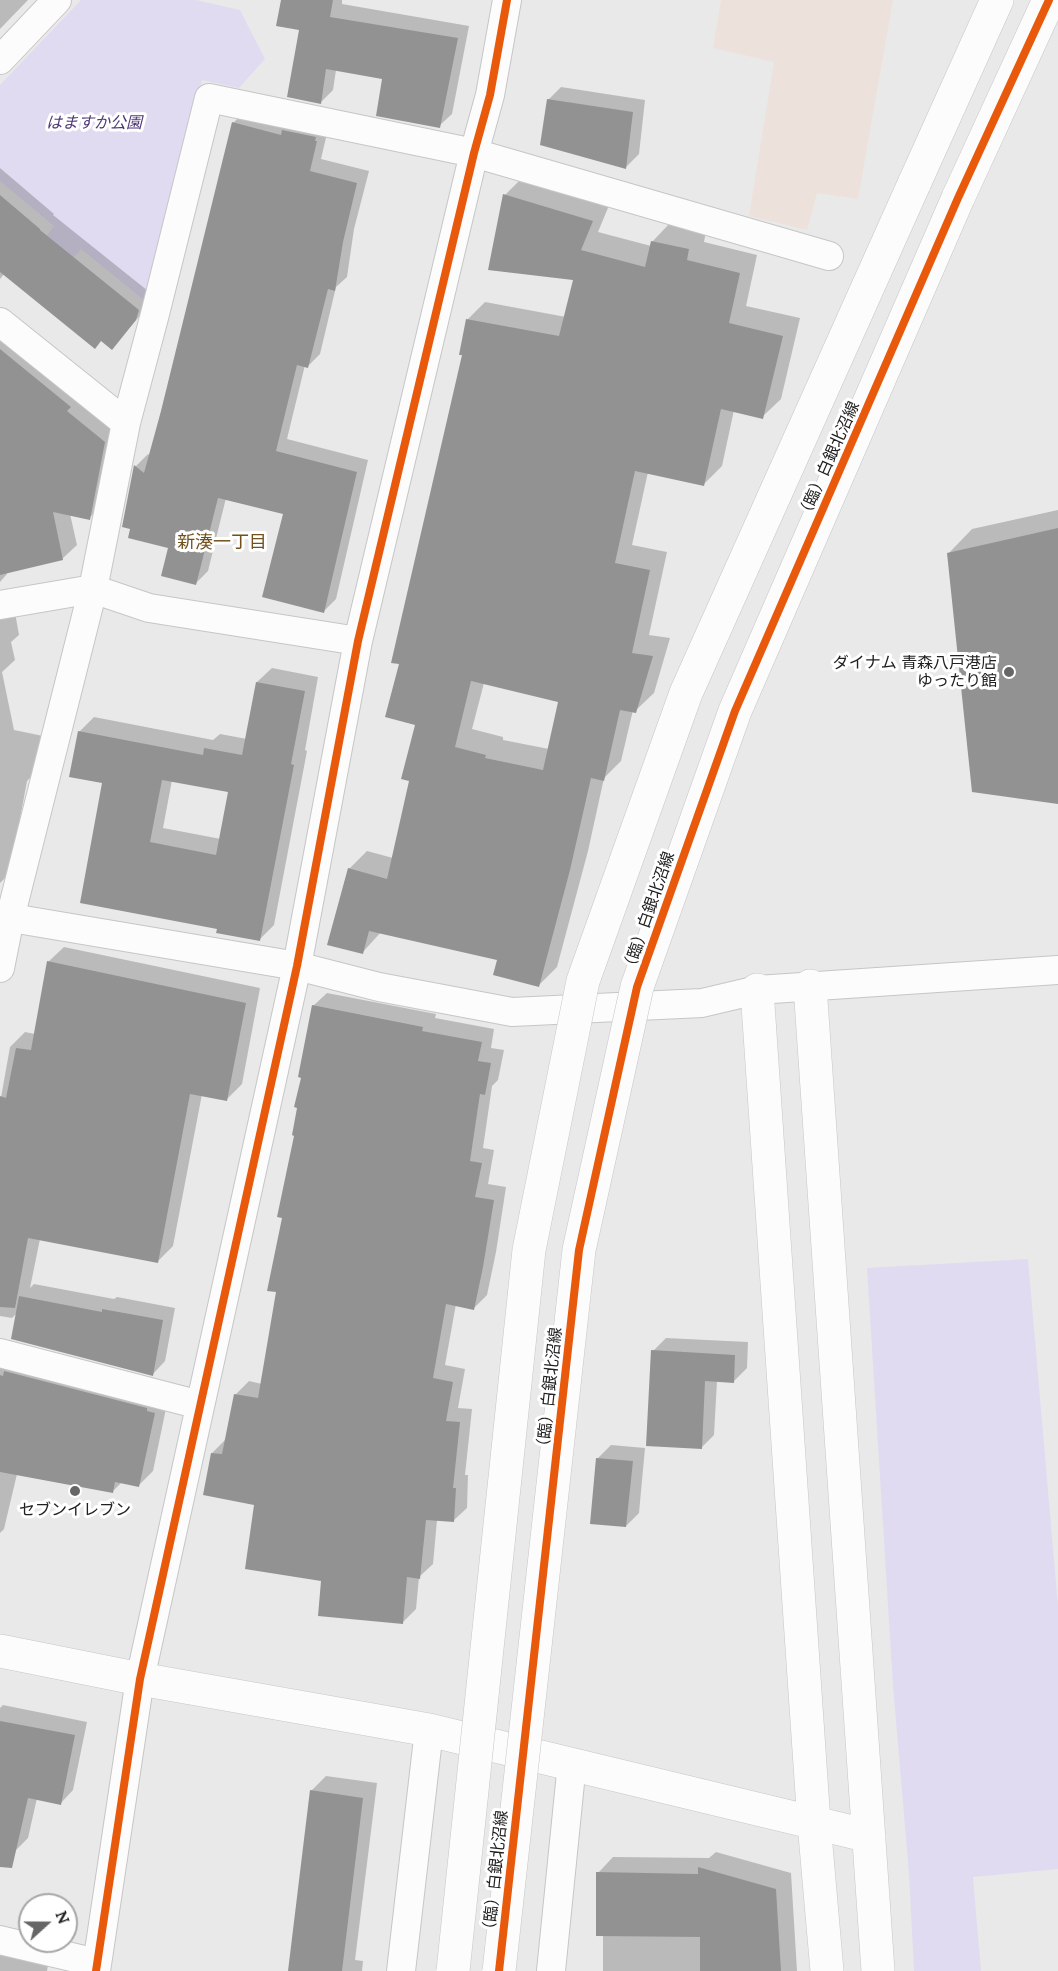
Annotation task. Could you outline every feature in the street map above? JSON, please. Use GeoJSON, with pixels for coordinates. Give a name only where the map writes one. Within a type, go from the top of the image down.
{"type":"FeatureCollection","features":[{"type":"Feature","properties":{"kind":"street"},"geometry":{"type":"LineString","coordinates":[[0,60],[57,0]]}},
{"type":"Feature","properties":{"kind":"street"},"geometry":{"type":"LineString","coordinates":[[0,1940],[97,1967],[140,1679],[297,966],[358,641],[490,94],[507,0]]}},
{"type":"Feature","properties":{"kind":"street","name":"（臨）白銀北沼線"},"geometry":{"type":"LineString","coordinates":[[453,1971],[529,1250],[583,981],[686,693],[997,0]]}},
{"type":"Feature","properties":{"kind":"street","name":"（臨）白銀北沼線"},"geometry":{"type":"LineString","coordinates":[[499,1971],[579,1250],[638,987],[735,711],[958,198],[1048,0]]}},
{"type":"Feature","properties":{"kind":"street"},"geometry":{"type":"LineString","coordinates":[[0,968],[5,917],[93,589],[126,423],[209,98],[474,153],[829,256]]}},
{"type":"Feature","properties":{"kind":"street"},"geometry":{"type":"LineString","coordinates":[[0,322],[126,423]]}},
{"type":"Feature","properties":{"kind":"street"},"geometry":{"type":"LineString","coordinates":[[0,605],[93,589],[149,608],[358,641]]}},
{"type":"Feature","properties":{"kind":"street"},"geometry":{"type":"LineString","coordinates":[[5,917],[297,966],[379,987],[512,1012],[702,1003],[757,990],[1058,970]]}},
{"type":"Feature","properties":{"kind":"street"},"geometry":{"type":"LineString","coordinates":[[810,986],[879,1971]]}},
{"type":"Feature","properties":{"kind":"street"},"geometry":{"type":"LineString","coordinates":[[757,990],[814,1823],[827,1971]]}},
{"type":"Feature","properties":{"kind":"street"},"geometry":{"type":"LineString","coordinates":[[0,1353],[200,1405]]}},
{"type":"Feature","properties":{"kind":"street"},"geometry":{"type":"LineString","coordinates":[[0,1651],[140,1679],[429,1730],[869,1836]]}},
{"type":"Feature","properties":{"kind":"street"},"geometry":{"type":"LineString","coordinates":[[401,1971],[429,1730]]}},
{"type":"Feature","properties":{"kind":"street"},"geometry":{"type":"LineString","coordinates":[[550,1971],[572,1763]]}},
{"type":"Feature","properties":{"kind":"shaded area"},"geometry":{"type":"Polygon","coordinates":[[[721,0],[893,0],[858,199],[817,193],[807,230],[749,216],[774,62],[713,48],[721,0]]]}},
{"type":"Feature","properties":{"kind":"green space","name":"はますか公園"},"geometry":{"type":"Polygon","coordinates":[[[81,0],[196,0],[240,10],[265,59],[239,88],[202,80],[144,300],[81,249],[47,288],[24,265],[54,226],[0,181],[0,85],[81,0]]]}},
{"type":"Feature","properties":{"kind":"green space"},"geometry":{"type":"Polygon","coordinates":[[[1028,1259],[1058,1606],[1058,1869],[973,1877],[981,1971],[914,1971],[909,1874],[893,1686],[867,1268],[1028,1259]]]}},
{"type":"Feature","properties":{"kind":"building"},"geometry":{"type":"Polygon","coordinates":[[[281,0],[333,0],[330,17],[458,38],[440,128],[376,116],[382,79],[326,69],[321,104],[287,97],[299,30],[276,26],[281,0]]]}},
{"type":"Feature","properties":{"kind":"building"},"geometry":{"type":"Polygon","coordinates":[[[547,99],[633,112],[626,169],[540,145],[547,99]]]}},
{"type":"Feature","properties":{"kind":"building"},"geometry":{"type":"Polygon","coordinates":[[[232,122],[281,135],[282,130],[316,137],[310,171],[357,183],[343,242],[335,291],[328,289],[308,368],[297,365],[276,451],[357,472],[324,613],[262,597],[283,514],[218,498],[196,585],[161,576],[168,548],[128,538],[130,529],[122,527],[134,465],[144,473],[161,411],[232,122]]]}},
{"type":"Feature","properties":{"kind":"building"},"geometry":{"type":"Polygon","coordinates":[[[503,194],[593,221],[581,250],[645,267],[651,241],[689,249],[687,260],[740,273],[729,323],[783,336],[763,419],[721,409],[704,486],[635,471],[615,563],[650,570],[632,653],[653,656],[636,713],[620,710],[604,781],[591,778],[570,870],[539,987],[493,975],[497,960],[369,931],[363,954],[327,945],[348,868],[387,879],[409,781],[401,779],[415,725],[385,717],[399,664],[391,663],[462,355],[459,355],[466,319],[559,336],[573,280],[488,270],[503,194]],[[471,681],[455,747],[486,755],[485,758],[543,770],[558,702],[471,681]]]}},
{"type":"Feature","properties":{"kind":"building"},"geometry":{"type":"Polygon","coordinates":[[[0,195],[139,310],[136,320],[112,350],[101,341],[95,349],[0,272],[0,195]]]}},
{"type":"Feature","properties":{"kind":"building"},"geometry":{"type":"Polygon","coordinates":[[[0,349],[71,407],[67,411],[105,442],[90,520],[53,512],[63,560],[0,575],[0,349]]]}},
{"type":"Feature","properties":{"kind":"building","name":"ダイナム 青森八戸港店 ゆったり館"},"geometry":{"type":"Polygon","coordinates":[[[1058,528],[1058,804],[972,792],[947,553],[1058,528]]]}},
{"type":"Feature","properties":{"kind":"building"},"geometry":{"type":"Polygon","coordinates":[[[256,682],[305,691],[291,764],[294,765],[260,941],[216,933],[217,929],[80,903],[102,783],[69,777],[78,731],[203,755],[204,748],[242,755],[256,682]],[[162,780],[150,842],[216,855],[228,792],[162,780]]]}},
{"type":"Feature","properties":{"kind":"building"},"geometry":{"type":"Polygon","coordinates":[[[47,961],[246,1003],[227,1101],[190,1094],[158,1263],[28,1238],[15,1308],[0,1307],[0,1096],[6,1098],[16,1048],[31,1050],[47,961]]]}},
{"type":"Feature","properties":{"kind":"building"},"geometry":{"type":"Polygon","coordinates":[[[312,1005],[423,1027],[422,1031],[482,1042],[478,1061],[491,1063],[485,1095],[480,1094],[470,1161],[482,1163],[475,1197],[494,1200],[483,1267],[474,1310],[446,1304],[433,1378],[453,1382],[446,1421],[460,1422],[453,1488],[456,1488],[454,1522],[426,1520],[420,1579],[407,1577],[403,1624],[318,1616],[321,1581],[245,1569],[254,1505],[203,1495],[211,1453],[222,1454],[234,1394],[258,1398],[276,1292],[267,1291],[282,1218],[277,1217],[294,1136],[292,1135],[297,1108],[294,1107],[301,1078],[298,1077],[312,1005]]]}},
{"type":"Feature","properties":{"kind":"building"},"geometry":{"type":"Polygon","coordinates":[[[19,1296],[102,1312],[102,1309],[163,1320],[153,1376],[11,1339],[19,1296]]]}},
{"type":"Feature","properties":{"kind":"building"},"geometry":{"type":"Polygon","coordinates":[[[651,1350],[735,1355],[734,1383],[705,1381],[702,1449],[646,1446],[651,1350]]]}},
{"type":"Feature","properties":{"kind":"building"},"geometry":{"type":"Polygon","coordinates":[[[4,1371],[147,1408],[147,1411],[155,1413],[139,1487],[115,1482],[113,1493],[0,1472],[0,1375],[3,1376],[4,1371]]]}},
{"type":"Feature","properties":{"kind":"building"},"geometry":{"type":"Polygon","coordinates":[[[596,1458],[633,1461],[626,1527],[590,1524],[596,1458]]]}},
{"type":"Feature","properties":{"kind":"building"},"geometry":{"type":"Polygon","coordinates":[[[0,1721],[75,1735],[61,1805],[28,1798],[12,1868],[0,1867],[0,1721]]]}},
{"type":"Feature","properties":{"kind":"building"},"geometry":{"type":"Polygon","coordinates":[[[310,1790],[363,1798],[342,1971],[288,1971],[310,1790]]]}},
{"type":"Feature","properties":{"kind":"building"},"geometry":{"type":"Polygon","coordinates":[[[698,1867],[776,1889],[781,1971],[700,1971],[700,1937],[596,1936],[596,1872],[698,1874],[698,1867]]]}},
{"type":"Feature","properties":{"kind":"cycle path"},"geometry":{"type":"LineString","coordinates":[[96,1971],[140,1679],[297,966],[358,641],[474,153],[490,95],[507,0]]}},
{"type":"Feature","properties":{"kind":"cycle path"},"geometry":{"type":"LineString","coordinates":[[499,1971],[579,1250],[637,987],[735,711],[958,198],[1049,0]]}},
{"type":"Feature","properties":{"kind":"place","name":"ダイナム 青森八戸港店 ゆったり館"},"geometry":{"type":"Point","coordinates":[1009,672]}},
{"type":"Feature","properties":{"kind":"place","name":"セブンイレブン"},"geometry":{"type":"Point","coordinates":[75,1491]}},
{"type":"Feature","properties":{"kind":"district","name":"新湊一丁目"},"geometry":{"type":"Point","coordinates":[222,543]}}]}
